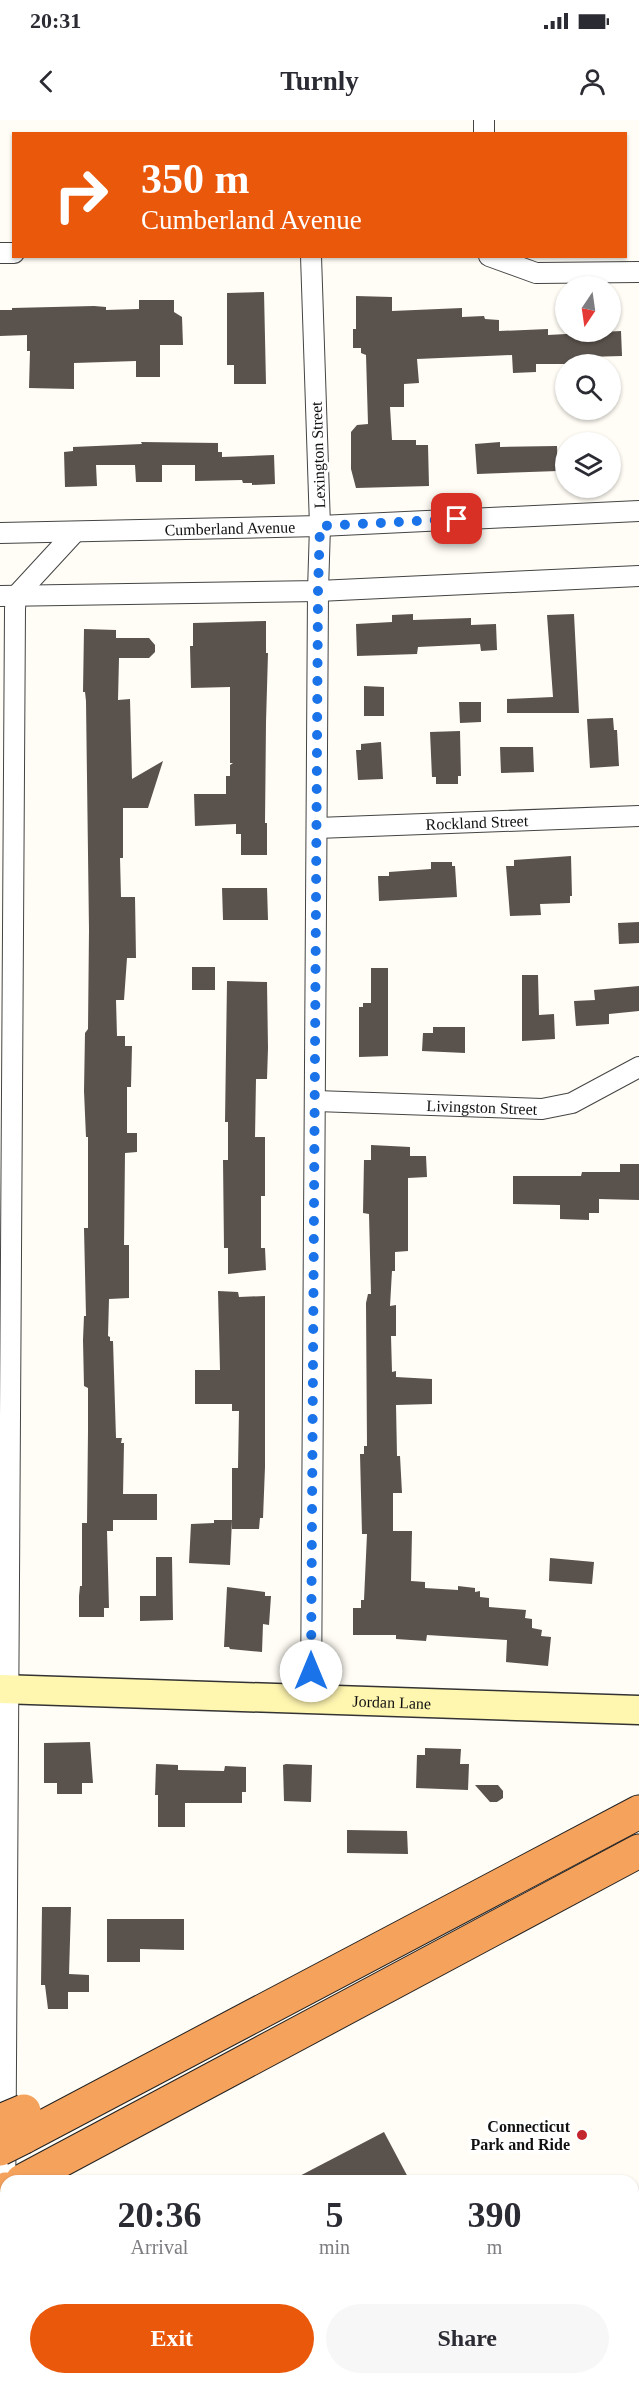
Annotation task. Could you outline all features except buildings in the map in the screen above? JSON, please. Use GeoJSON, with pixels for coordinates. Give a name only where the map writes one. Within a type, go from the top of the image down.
{"type":"FeatureCollection","features":[{"type":"Feature","properties":{"kind":"highway"},"geometry":{"type":"LineString","coordinates":[[12,2130],[179,2053],[639,1812]]}},
{"type":"Feature","properties":{"kind":"highway"},"geometry":{"type":"LineString","coordinates":[[34,2175],[639,1851]]}},
{"type":"Feature","properties":{"kind":"main road","name":"Jordan Lane"},"geometry":{"type":"LineString","coordinates":[[4,1690],[639,1710]]}},
{"type":"Feature","properties":{"kind":"street","name":"Lexington Street"},"geometry":{"type":"LineString","coordinates":[[310,1698],[320,526],[311,258]]}},
{"type":"Feature","properties":{"kind":"street"},"geometry":{"type":"LineString","coordinates":[[495,258],[536,273],[639,272]]}},
{"type":"Feature","properties":{"kind":"street","name":"Cumberland Avenue"},"geometry":{"type":"LineString","coordinates":[[0,533],[320,526],[639,511]]}},
{"type":"Feature","properties":{"kind":"street"},"geometry":{"type":"LineString","coordinates":[[8,596],[75,532]]}},
{"type":"Feature","properties":{"kind":"street"},"geometry":{"type":"LineString","coordinates":[[8,596],[318,591],[639,576]]}},
{"type":"Feature","properties":{"kind":"street"},"geometry":{"type":"LineString","coordinates":[[0,581],[8,596],[4,2175]]}},
{"type":"Feature","properties":{"kind":"street","name":"Rockland Street"},"geometry":{"type":"LineString","coordinates":[[317,828],[639,816]]}},
{"type":"Feature","properties":{"kind":"street","name":"Livingston Street"},"geometry":{"type":"LineString","coordinates":[[316,1101],[542,1108],[572,1103],[639,1067]]}},
{"type":"Feature","properties":{"kind":"place","name":"Connecticut Park and Ride"},"geometry":{"type":"Point","coordinates":[582,2135]}},
{"type":"Feature","properties":{"kind":"route"},"geometry":{"type":"LineString","coordinates":[[311,1671],[320,526],[457,519]]}}]}
